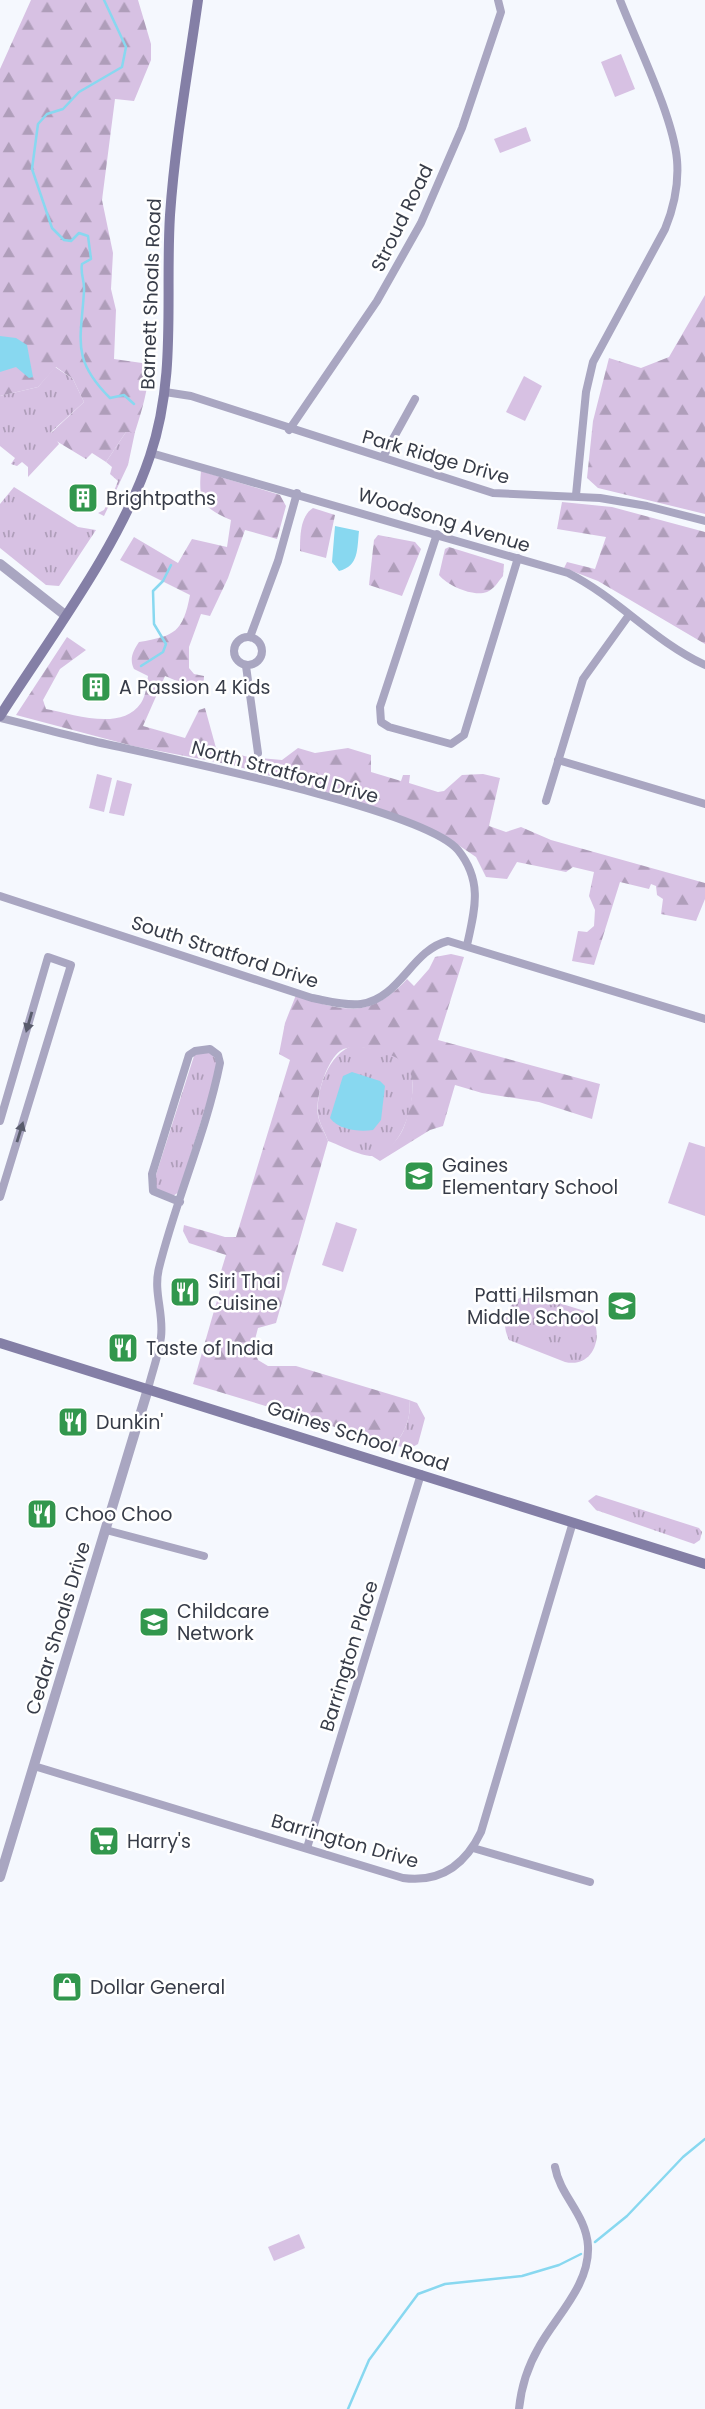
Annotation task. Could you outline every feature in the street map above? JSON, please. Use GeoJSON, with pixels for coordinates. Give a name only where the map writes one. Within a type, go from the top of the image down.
{"type":"FeatureCollection","features":[{"type":"Feature","properties":{"kind":"main road","name":"Barnett Shoals Road"},"geometry":{"type":"LineString","coordinates":[[0,717],[124,519],[151,453],[166,392],[170,342],[172,192],[198,0]]}},
{"type":"Feature","properties":{"kind":"main road","name":"Gaines School Road"},"geometry":{"type":"LineString","coordinates":[[0,1343],[705,1564]]}},
{"type":"Feature","properties":{"kind":"street","name":"Stroud Road"},"geometry":{"type":"LineString","coordinates":[[289,430],[377,300],[421,223],[462,128],[501,12],[498,0]]}},
{"type":"Feature","properties":{"kind":"street"},"geometry":{"type":"LineString","coordinates":[[576,495],[586,391],[593,362],[665,229],[673,208],[677,182],[677,159],[668,123],[620,0]]}},
{"type":"Feature","properties":{"kind":"street","name":"Park Ridge Drive"},"geometry":{"type":"LineString","coordinates":[[166,392],[191,397],[493,493],[576,495],[647,506],[705,521]]}},
{"type":"Feature","properties":{"kind":"street"},"geometry":{"type":"LineString","coordinates":[[383,457],[415,399]]}},
{"type":"Feature","properties":{"kind":"street","name":"Woodsong Avenue"},"geometry":{"type":"LineString","coordinates":[[151,453],[518,558],[584,582],[672,649],[705,665]]}},
{"type":"Feature","properties":{"kind":"street"},"geometry":{"type":"LineString","coordinates":[[250,637],[278,561],[297,493]]}},
{"type":"Feature","properties":{"kind":"street"},"geometry":{"type":"LineString","coordinates":[[437,534],[380,707],[381,722],[389,727],[451,744],[464,734],[518,558]]}},
{"type":"Feature","properties":{"kind":"street"},"geometry":{"type":"LineString","coordinates":[[0,564],[65,615]]}},
{"type":"Feature","properties":{"kind":"street"},"geometry":{"type":"LineString","coordinates":[[546,801],[588,668],[629,615]]}},
{"type":"Feature","properties":{"kind":"street"},"geometry":{"type":"LineString","coordinates":[[250,637],[258,641],[262,654],[255,664],[246,666],[237,661],[234,647],[240,639],[250,637]]}},
{"type":"Feature","properties":{"kind":"street"},"geometry":{"type":"LineString","coordinates":[[246,666],[258,752]]}},
{"type":"Feature","properties":{"kind":"street","name":"North Stratford Drive"},"geometry":{"type":"LineString","coordinates":[[0,717],[242,775],[422,827],[456,847],[474,874],[477,901],[467,945]]}},
{"type":"Feature","properties":{"kind":"street"},"geometry":{"type":"LineString","coordinates":[[558,760],[705,804]]}},
{"type":"Feature","properties":{"kind":"street","name":"South Stratford Drive"},"geometry":{"type":"LineString","coordinates":[[0,896],[300,995],[352,1004],[365,1003],[390,991],[424,953],[436,944],[448,941],[705,1019]]}},
{"type":"Feature","properties":{"kind":"street"},"geometry":{"type":"LineString","coordinates":[[0,1121],[48,957],[71,965],[0,1197]]}},
{"type":"Feature","properties":{"kind":"street"},"geometry":{"type":"LineString","coordinates":[[148,1389],[161,1338],[156,1285],[158,1270],[180,1202],[220,1063],[218,1055],[210,1049],[195,1051],[189,1055],[152,1174],[153,1191],[180,1202]]}},
{"type":"Feature","properties":{"kind":"street","name":"Cedar Shoals Drive"},"geometry":{"type":"LineString","coordinates":[[0,1877],[148,1389]]}},
{"type":"Feature","properties":{"kind":"street","name":"Barrington Place"},"geometry":{"type":"LineString","coordinates":[[307,1848],[421,1474]]}},
{"type":"Feature","properties":{"kind":"street","name":"Barrington Drive"},"geometry":{"type":"LineString","coordinates":[[34,1766],[415,1880],[426,1880],[450,1870],[473,1848],[481,1832],[573,1522]]}},
{"type":"Feature","properties":{"kind":"street"},"geometry":{"type":"LineString","coordinates":[[106,1530],[204,1556]]}},
{"type":"Feature","properties":{"kind":"street"},"geometry":{"type":"LineString","coordinates":[[473,1848],[590,1882]]}},
{"type":"Feature","properties":{"kind":"street"},"geometry":{"type":"LineString","coordinates":[[519,2409],[522,2388],[537,2350],[577,2288],[587,2259],[583,2222],[559,2182],[555,2167]]}},
{"type":"Feature","properties":{"kind":"green space"},"geometry":{"type":"Polygon","coordinates":[[[31,0],[138,0],[151,44],[151,60],[134,101],[115,99],[102,200],[113,253],[111,289],[116,310],[114,359],[149,364],[148,382],[135,432],[126,432],[106,462],[92,453],[86,459],[53,439],[51,433],[84,402],[73,379],[56,367],[38,387],[0,396],[0,69],[31,0]]]}},
{"type":"Feature","properties":{"kind":"green space"},"geometry":{"type":"Polygon","coordinates":[[[621,54],[635,89],[615,97],[601,62],[621,54]]]}},
{"type":"Feature","properties":{"kind":"green space"},"geometry":{"type":"Polygon","coordinates":[[[526,127],[531,141],[500,153],[494,139],[526,127]]]}},
{"type":"Feature","properties":{"kind":"green space"},"geometry":{"type":"Polygon","coordinates":[[[705,295],[705,514],[598,488],[587,478],[593,421],[609,358],[641,368],[669,357],[705,295]]]}},
{"type":"Feature","properties":{"kind":"green space"},"geometry":{"type":"Polygon","coordinates":[[[55,367],[73,379],[84,402],[51,432],[59,444],[28,477],[28,467],[22,462],[17,466],[11,464],[15,458],[0,446],[0,396],[38,387],[55,367]]]}},
{"type":"Feature","properties":{"kind":"green space"},"geometry":{"type":"Polygon","coordinates":[[[524,376],[542,386],[525,421],[506,412],[524,376]]]}},
{"type":"Feature","properties":{"kind":"green space"},"geometry":{"type":"Polygon","coordinates":[[[126,432],[135,432],[128,465],[104,516],[98,513],[104,510],[109,501],[108,492],[114,491],[118,481],[110,474],[112,467],[106,462],[126,432]]]}},
{"type":"Feature","properties":{"kind":"green space"},"geometry":{"type":"Polygon","coordinates":[[[201,471],[280,495],[286,506],[277,539],[245,530],[228,578],[210,616],[201,614],[189,647],[189,668],[194,674],[204,676],[203,692],[165,676],[143,726],[185,738],[199,710],[205,708],[216,748],[248,757],[282,760],[298,748],[315,753],[348,748],[371,755],[371,772],[401,781],[403,775],[410,775],[409,783],[438,792],[444,791],[462,775],[483,774],[500,778],[489,826],[506,832],[521,827],[551,840],[705,883],[705,899],[696,921],[661,914],[663,899],[657,895],[656,886],[651,884],[649,889],[620,882],[594,965],[572,961],[578,931],[587,932],[594,926],[595,910],[589,896],[594,872],[573,867],[566,872],[517,862],[507,879],[486,877],[476,857],[442,834],[323,791],[232,765],[133,746],[16,715],[67,637],[86,650],[60,669],[43,700],[46,709],[83,717],[110,719],[132,712],[141,703],[148,676],[134,669],[133,652],[139,642],[169,634],[180,625],[190,595],[120,560],[134,537],[178,563],[192,539],[227,547],[231,520],[214,512],[204,502],[200,490],[201,471]]]}},
{"type":"Feature","properties":{"kind":"green space"},"geometry":{"type":"Polygon","coordinates":[[[14,487],[78,527],[96,530],[59,586],[46,585],[0,548],[0,504],[14,487]]]}},
{"type":"Feature","properties":{"kind":"green space"},"geometry":{"type":"Polygon","coordinates":[[[562,502],[612,507],[705,532],[705,644],[598,581],[564,568],[567,562],[595,569],[606,537],[557,529],[562,502]]]}},
{"type":"Feature","properties":{"kind":"green space"},"geometry":{"type":"Polygon","coordinates":[[[313,508],[335,515],[326,558],[300,551],[303,521],[313,508]]]}},
{"type":"Feature","properties":{"kind":"green space"},"geometry":{"type":"Polygon","coordinates":[[[378,535],[415,542],[421,549],[402,596],[369,585],[374,540],[378,535]]]}},
{"type":"Feature","properties":{"kind":"green space"},"geometry":{"type":"Polygon","coordinates":[[[449,547],[504,564],[503,576],[487,592],[468,592],[454,587],[439,575],[445,549],[449,547]]]}},
{"type":"Feature","properties":{"kind":"green space"},"geometry":{"type":"Polygon","coordinates":[[[97,774],[112,778],[104,812],[89,808],[97,774]]]}},
{"type":"Feature","properties":{"kind":"green space"},"geometry":{"type":"Polygon","coordinates":[[[117,780],[132,784],[124,816],[109,813],[117,780]]]}},
{"type":"Feature","properties":{"kind":"green space"},"geometry":{"type":"Polygon","coordinates":[[[451,954],[464,957],[438,1040],[600,1084],[592,1119],[539,1102],[482,1093],[455,1085],[443,1126],[430,1130],[380,1161],[372,1156],[391,1145],[406,1122],[413,1088],[412,1078],[404,1063],[396,1057],[355,1047],[340,1051],[330,1063],[320,1090],[318,1116],[328,1141],[276,1323],[258,1328],[253,1347],[258,1360],[268,1366],[296,1366],[409,1400],[404,1430],[394,1445],[193,1384],[222,1283],[218,1281],[226,1255],[189,1243],[183,1231],[184,1225],[225,1237],[236,1237],[290,1060],[279,1054],[285,1023],[296,995],[342,1008],[368,1006],[394,992],[407,979],[414,986],[429,969],[435,957],[451,954]]]}},
{"type":"Feature","properties":{"kind":"green space"},"geometry":{"type":"Polygon","coordinates":[[[352,1046],[379,1050],[399,1057],[410,1070],[413,1083],[412,1099],[403,1130],[385,1152],[374,1156],[357,1153],[328,1141],[319,1117],[319,1094],[326,1074],[337,1056],[352,1046]]]}},
{"type":"Feature","properties":{"kind":"green space"},"geometry":{"type":"Polygon","coordinates":[[[199,1052],[210,1052],[218,1067],[179,1192],[173,1196],[156,1189],[154,1181],[194,1056],[199,1052]]]}},
{"type":"Feature","properties":{"kind":"green space"},"geometry":{"type":"Polygon","coordinates":[[[689,1142],[705,1147],[705,1216],[668,1203],[689,1142]]]}},
{"type":"Feature","properties":{"kind":"green space"},"geometry":{"type":"Polygon","coordinates":[[[336,1222],[357,1229],[343,1272],[322,1265],[336,1222]]]}},
{"type":"Feature","properties":{"kind":"green space"},"geometry":{"type":"Polygon","coordinates":[[[530,1294],[588,1312],[593,1320],[597,1338],[590,1354],[584,1360],[565,1362],[509,1340],[505,1325],[508,1311],[516,1300],[530,1294]]]}},
{"type":"Feature","properties":{"kind":"green space"},"geometry":{"type":"Polygon","coordinates":[[[409,1400],[417,1403],[425,1418],[418,1444],[409,1449],[394,1445],[407,1424],[409,1400]]]}},
{"type":"Feature","properties":{"kind":"green space"},"geometry":{"type":"Polygon","coordinates":[[[596,1495],[699,1528],[702,1532],[700,1540],[694,1544],[596,1510],[588,1501],[596,1495]]]}},
{"type":"Feature","properties":{"kind":"green space"},"geometry":{"type":"Polygon","coordinates":[[[299,2234],[305,2248],[274,2261],[268,2247],[299,2234]]]}},
{"type":"Feature","properties":{"kind":"water"},"geometry":{"type":"Polygon","coordinates":[[[0,336],[16,338],[27,345],[33,377],[29,378],[16,367],[0,372],[0,336]]]}},
{"type":"Feature","properties":{"kind":"water"},"geometry":{"type":"Polygon","coordinates":[[[335,526],[359,531],[354,561],[346,569],[339,571],[332,562],[335,526]]]}},
{"type":"Feature","properties":{"kind":"water"},"geometry":{"type":"Polygon","coordinates":[[[352,1072],[380,1081],[385,1086],[381,1120],[373,1130],[350,1129],[330,1118],[343,1076],[352,1072]]]}},
{"type":"Feature","properties":{"kind":"waterway"},"geometry":{"type":"LineString","coordinates":[[104,0],[126,47],[122,67],[79,92],[63,109],[47,114],[38,124],[32,169],[52,228],[64,240],[71,241],[79,233],[88,236],[91,259],[82,264],[84,288],[81,349],[89,372],[110,398],[124,395],[134,404]]}},
{"type":"Feature","properties":{"kind":"waterway"},"geometry":{"type":"LineString","coordinates":[[141,666],[163,652],[166,644],[154,624],[153,591],[163,581],[171,565]]}},
{"type":"Feature","properties":{"kind":"waterway"},"geometry":{"type":"LineString","coordinates":[[595,2242],[627,2216],[683,2157],[705,2139]]}},
{"type":"Feature","properties":{"kind":"waterway"},"geometry":{"type":"LineString","coordinates":[[348,2409],[369,2360],[418,2294],[445,2284],[522,2276],[559,2265],[581,2254]]}},
{"type":"Feature","properties":{"kind":"place","name":"Brightpaths"},"geometry":{"type":"Point","coordinates":[83,498]}},
{"type":"Feature","properties":{"kind":"place","name":"A Passion 4 Kids"},"geometry":{"type":"Point","coordinates":[96,687]}},
{"type":"Feature","properties":{"kind":"place","name":"Gaines Elementary School"},"geometry":{"type":"Point","coordinates":[419,1176]}},
{"type":"Feature","properties":{"kind":"place","name":"Siri Thai Cuisine"},"geometry":{"type":"Point","coordinates":[185,1292]}},
{"type":"Feature","properties":{"kind":"place","name":"Patti Hilsman Middle School"},"geometry":{"type":"Point","coordinates":[622,1306]}},
{"type":"Feature","properties":{"kind":"place","name":"Taste of India"},"geometry":{"type":"Point","coordinates":[123,1348]}},
{"type":"Feature","properties":{"kind":"place","name":"Dunkin'"},"geometry":{"type":"Point","coordinates":[73,1422]}},
{"type":"Feature","properties":{"kind":"place","name":"Choo Choo"},"geometry":{"type":"Point","coordinates":[42,1514]}},
{"type":"Feature","properties":{"kind":"place","name":"Childcare Network"},"geometry":{"type":"Point","coordinates":[154,1622]}},
{"type":"Feature","properties":{"kind":"place","name":"Harry's"},"geometry":{"type":"Point","coordinates":[104,1841]}},
{"type":"Feature","properties":{"kind":"place","name":"Dollar General"},"geometry":{"type":"Point","coordinates":[67,1987]}}]}
